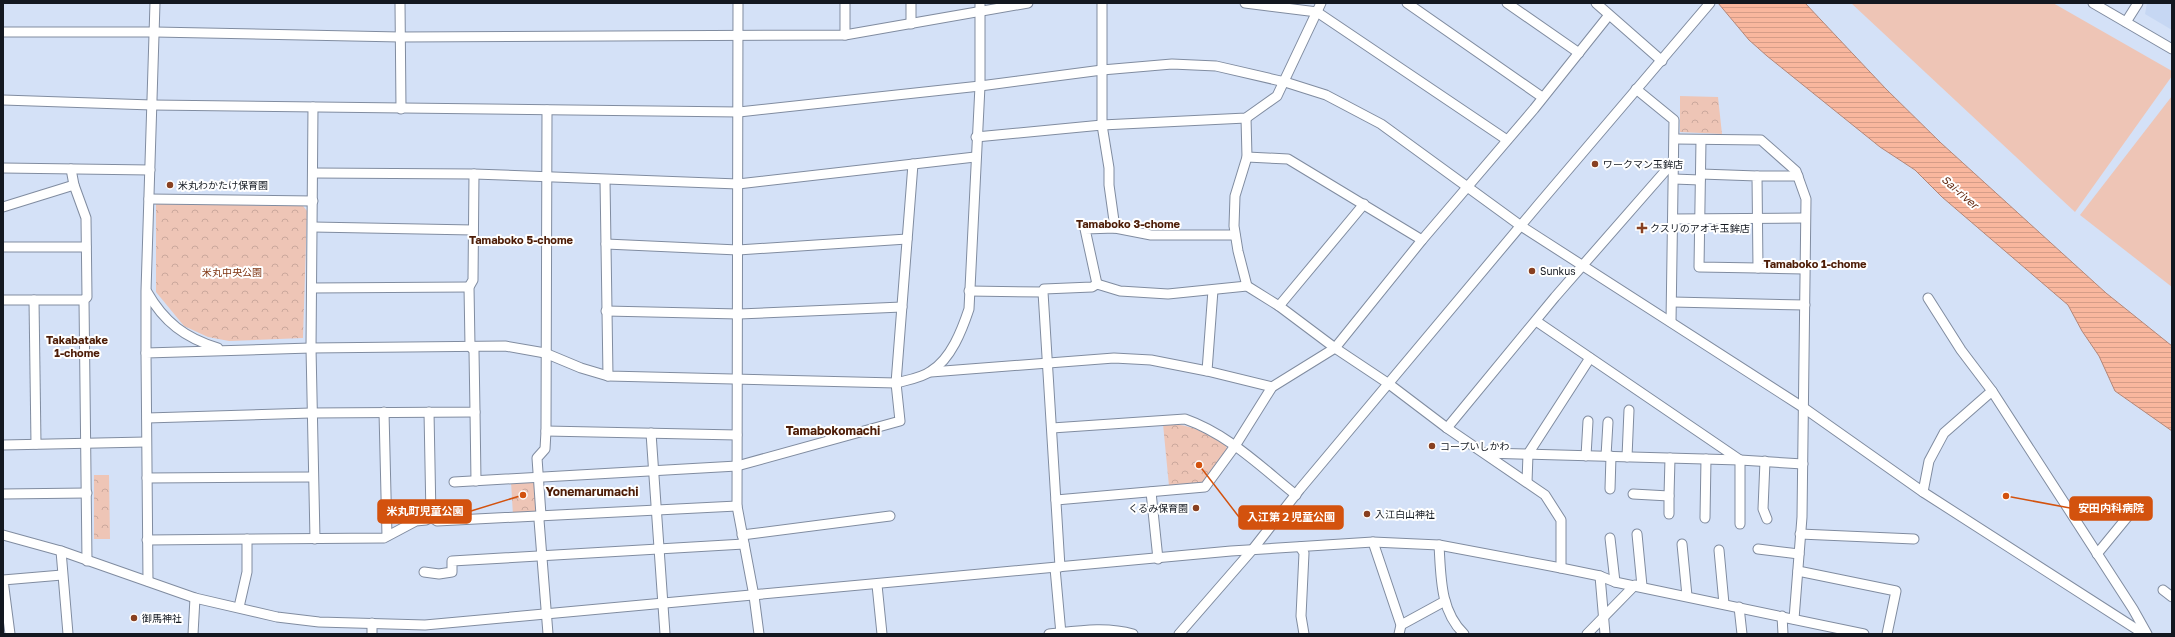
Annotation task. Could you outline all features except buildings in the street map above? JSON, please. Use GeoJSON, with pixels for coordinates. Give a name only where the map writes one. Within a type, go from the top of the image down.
{"type":"FeatureCollection","features":[{"type":"Feature","properties":{"kind":"street"},"geometry":{"type":"LineString","coordinates":[[148,581],[146,291],[155,3]]}},
{"type":"Feature","properties":{"kind":"street"},"geometry":{"type":"LineString","coordinates":[[400,3],[401,108]]}},
{"type":"Feature","properties":{"kind":"street"},"geometry":{"type":"LineString","coordinates":[[738,3],[739,314],[737,506],[754,596],[759,634]]}},
{"type":"Feature","properties":{"kind":"street"},"geometry":{"type":"LineString","coordinates":[[844,36],[845,3]]}},
{"type":"Feature","properties":{"kind":"street"},"geometry":{"type":"LineString","coordinates":[[911,24],[912,3]]}},
{"type":"Feature","properties":{"kind":"street"},"geometry":{"type":"LineString","coordinates":[[3,32],[155,32],[400,38],[738,35],[844,36],[911,24],[980,7],[1028,3]]}},
{"type":"Feature","properties":{"kind":"street"},"geometry":{"type":"LineString","coordinates":[[1102,3],[1102,125],[1109,168],[1109,185],[1115,228]]}},
{"type":"Feature","properties":{"kind":"street"},"geometry":{"type":"LineString","coordinates":[[1245,3],[1317,12],[1507,140]]}},
{"type":"Feature","properties":{"kind":"street"},"geometry":{"type":"LineString","coordinates":[[976,136],[1102,125],[1246,118],[1277,96],[1285,82],[1321,3]]}},
{"type":"Feature","properties":{"kind":"street"},"geometry":{"type":"LineString","coordinates":[[1407,3],[1542,97]]}},
{"type":"Feature","properties":{"kind":"street"},"geometry":{"type":"LineString","coordinates":[[1507,3],[1579,53]]}},
{"type":"Feature","properties":{"kind":"street"},"geometry":{"type":"LineString","coordinates":[[1596,3],[1662,61]]}},
{"type":"Feature","properties":{"kind":"street"},"geometry":{"type":"LineString","coordinates":[[1179,634],[1253,549],[1296,495],[1521,226],[1710,3]]}},
{"type":"Feature","properties":{"kind":"street"},"geometry":{"type":"LineString","coordinates":[[2093,3],[2172,49]]}},
{"type":"Feature","properties":{"kind":"street"},"geometry":{"type":"LineString","coordinates":[[2126,22],[2138,3]]}},
{"type":"Feature","properties":{"kind":"street"},"geometry":{"type":"LineString","coordinates":[[931,372],[945,360],[964,325],[969,309],[976,136],[980,86],[980,7]]}},
{"type":"Feature","properties":{"kind":"street"},"geometry":{"type":"LineString","coordinates":[[1056,500],[1205,488],[1235,446],[1272,387],[1335,348],[1422,240],[1507,140],[1609,15]]}},
{"type":"Feature","properties":{"kind":"street"},"geometry":{"type":"LineString","coordinates":[[3,100],[152,105],[739,112],[980,86],[1102,70],[1172,64],[1216,66],[1285,82],[1326,95],[1381,124],[1521,226],[1804,408],[1923,492],[2146,634]]}},
{"type":"Feature","properties":{"kind":"street"},"geometry":{"type":"LineString","coordinates":[[1636,89],[1674,120],[1673,302],[1671,322]]}},
{"type":"Feature","properties":{"kind":"street"},"geometry":{"type":"LineString","coordinates":[[312,107],[313,227],[311,348],[315,540]]}},
{"type":"Feature","properties":{"kind":"street"},"geometry":{"type":"LineString","coordinates":[[547,110],[545,177],[546,431],[545,449],[538,458],[538,478],[541,515],[539,520],[540,556],[548,634]]}},
{"type":"Feature","properties":{"kind":"street"},"geometry":{"type":"LineString","coordinates":[[1246,118],[1247,158],[1234,196],[1235,235],[1248,286]]}},
{"type":"Feature","properties":{"kind":"street"},"geometry":{"type":"LineString","coordinates":[[1675,139],[1761,140],[1796,171],[1806,199],[1804,218],[1805,305],[1803,464],[1799,554],[1794,619]]}},
{"type":"Feature","properties":{"kind":"street"},"geometry":{"type":"LineString","coordinates":[[1700,140],[1699,267],[1804,269]]}},
{"type":"Feature","properties":{"kind":"street"},"geometry":{"type":"LineString","coordinates":[[313,173],[474,174],[738,184],[976,157]]}},
{"type":"Feature","properties":{"kind":"street"},"geometry":{"type":"LineString","coordinates":[[1247,158],[1288,159],[1422,240]]}},
{"type":"Feature","properties":{"kind":"street"},"geometry":{"type":"LineString","coordinates":[[1446,428],[1674,161]]}},
{"type":"Feature","properties":{"kind":"street"},"geometry":{"type":"LineString","coordinates":[[454,482],[737,466],[900,421],[896,383],[913,164]]}},
{"type":"Feature","properties":{"kind":"street"},"geometry":{"type":"LineString","coordinates":[[3,168],[150,170]]}},
{"type":"Feature","properties":{"kind":"street"},"geometry":{"type":"LineString","coordinates":[[71,169],[74,185],[86,218],[87,297],[84,300],[87,561]]}},
{"type":"Feature","properties":{"kind":"street"},"geometry":{"type":"LineString","coordinates":[[474,174],[473,280],[469,287],[470,346],[474,351],[476,481]]}},
{"type":"Feature","properties":{"kind":"street"},"geometry":{"type":"LineString","coordinates":[[1757,176],[1758,268]]}},
{"type":"Feature","properties":{"kind":"street"},"geometry":{"type":"LineString","coordinates":[[1674,179],[1700,177],[1798,176]]}},
{"type":"Feature","properties":{"kind":"street"},"geometry":{"type":"LineString","coordinates":[[605,180],[608,376]]}},
{"type":"Feature","properties":{"kind":"street"},"geometry":{"type":"LineString","coordinates":[[3,207],[74,185]]}},
{"type":"Feature","properties":{"kind":"street"},"geometry":{"type":"LineString","coordinates":[[149,199],[313,201]]}},
{"type":"Feature","properties":{"kind":"street"},"geometry":{"type":"LineString","coordinates":[[1279,306],[1364,204]]}},
{"type":"Feature","properties":{"kind":"street"},"geometry":{"type":"LineString","coordinates":[[1673,219],[1804,218]]}},
{"type":"Feature","properties":{"kind":"street"},"geometry":{"type":"LineString","coordinates":[[313,227],[473,230]]}},
{"type":"Feature","properties":{"kind":"street"},"geometry":{"type":"LineString","coordinates":[[1097,284],[1085,229],[1115,228],[1151,235],[1235,235]]}},
{"type":"Feature","properties":{"kind":"street"},"geometry":{"type":"LineString","coordinates":[[606,244],[738,250],[907,239]]}},
{"type":"Feature","properties":{"kind":"street"},"geometry":{"type":"LineString","coordinates":[[3,247],[86,247]]}},
{"type":"Feature","properties":{"kind":"street"},"geometry":{"type":"LineString","coordinates":[[970,291],[1043,292],[1044,289],[1092,287],[1097,284],[1120,291],[1168,294],[1248,286],[1279,306],[1335,348],[1389,384],[1446,428],[1545,495],[1562,520],[1562,568]]}},
{"type":"Feature","properties":{"kind":"street"},"geometry":{"type":"LineString","coordinates":[[312,288],[469,287]]}},
{"type":"Feature","properties":{"kind":"street"},"geometry":{"type":"LineString","coordinates":[[1207,370],[1213,290]]}},
{"type":"Feature","properties":{"kind":"street"},"geometry":{"type":"LineString","coordinates":[[146,291],[156,309],[173,325],[196,341],[226,351]]}},
{"type":"Feature","properties":{"kind":"street"},"geometry":{"type":"LineString","coordinates":[[1043,292],[1056,500],[1057,568],[1061,633]]}},
{"type":"Feature","properties":{"kind":"street"},"geometry":{"type":"LineString","coordinates":[[1928,298],[1961,350],[1992,391],[2097,554],[2146,634]]}},
{"type":"Feature","properties":{"kind":"street"},"geometry":{"type":"LineString","coordinates":[[3,300],[84,300]]}},
{"type":"Feature","properties":{"kind":"street"},"geometry":{"type":"LineString","coordinates":[[34,300],[36,444]]}},
{"type":"Feature","properties":{"kind":"street"},"geometry":{"type":"LineString","coordinates":[[1673,302],[1805,305]]}},
{"type":"Feature","properties":{"kind":"street"},"geometry":{"type":"LineString","coordinates":[[606,310],[739,314],[902,307]]}},
{"type":"Feature","properties":{"kind":"street"},"geometry":{"type":"LineString","coordinates":[[1536,321],[1740,460]]}},
{"type":"Feature","properties":{"kind":"street"},"geometry":{"type":"LineString","coordinates":[[146,353],[311,348],[505,346],[545,353],[581,368],[608,376],[896,383],[931,372],[1114,358],[1135,359],[1207,370],[1272,387]]}},
{"type":"Feature","properties":{"kind":"street"},"geometry":{"type":"LineString","coordinates":[[1527,482],[1528,454],[1590,358]]}},
{"type":"Feature","properties":{"kind":"street"},"geometry":{"type":"LineString","coordinates":[[1923,492],[1928,461],[1944,433],[1992,391]]}},
{"type":"Feature","properties":{"kind":"street"},"geometry":{"type":"LineString","coordinates":[[1627,457],[1629,410]]}},
{"type":"Feature","properties":{"kind":"street"},"geometry":{"type":"LineString","coordinates":[[384,412],[387,536]]}},
{"type":"Feature","properties":{"kind":"street"},"geometry":{"type":"LineString","coordinates":[[429,412],[431,517]]}},
{"type":"Feature","properties":{"kind":"street"},"geometry":{"type":"LineString","coordinates":[[147,418],[312,413],[475,412]]}},
{"type":"Feature","properties":{"kind":"street"},"geometry":{"type":"LineString","coordinates":[[1052,428],[1185,419],[1205,426],[1235,446],[1296,495]]}},
{"type":"Feature","properties":{"kind":"street"},"geometry":{"type":"LineString","coordinates":[[1586,456],[1588,421]]}},
{"type":"Feature","properties":{"kind":"street"},"geometry":{"type":"LineString","coordinates":[[1608,422],[1610,489]]}},
{"type":"Feature","properties":{"kind":"street"},"geometry":{"type":"LineString","coordinates":[[546,431],[737,435]]}},
{"type":"Feature","properties":{"kind":"street"},"geometry":{"type":"LineString","coordinates":[[651,433],[665,634]]}},
{"type":"Feature","properties":{"kind":"street"},"geometry":{"type":"LineString","coordinates":[[3,445],[146,442]]}},
{"type":"Feature","properties":{"kind":"street"},"geometry":{"type":"LineString","coordinates":[[1485,454],[1740,460],[1803,464]]}},
{"type":"Feature","properties":{"kind":"street"},"geometry":{"type":"LineString","coordinates":[[1669,514],[1670,458]]}},
{"type":"Feature","properties":{"kind":"street"},"geometry":{"type":"LineString","coordinates":[[1705,518],[1706,459]]}},
{"type":"Feature","properties":{"kind":"street"},"geometry":{"type":"LineString","coordinates":[[1740,460],[1740,524]]}},
{"type":"Feature","properties":{"kind":"street"},"geometry":{"type":"LineString","coordinates":[[1765,461],[1763,509],[1767,519]]}},
{"type":"Feature","properties":{"kind":"street"},"geometry":{"type":"LineString","coordinates":[[147,478],[313,477]]}},
{"type":"Feature","properties":{"kind":"street"},"geometry":{"type":"LineString","coordinates":[[1151,492],[1158,559]]}},
{"type":"Feature","properties":{"kind":"street"},"geometry":{"type":"LineString","coordinates":[[3,494],[87,493]]}},
{"type":"Feature","properties":{"kind":"street"},"geometry":{"type":"LineString","coordinates":[[1633,494],[1669,496]]}},
{"type":"Feature","properties":{"kind":"street"},"geometry":{"type":"LineString","coordinates":[[2097,554],[2138,504]]}},
{"type":"Feature","properties":{"kind":"street"},"geometry":{"type":"LineString","coordinates":[[431,517],[437,521],[737,506]]}},
{"type":"Feature","properties":{"kind":"street"},"geometry":{"type":"LineString","coordinates":[[424,572],[439,574],[452,572],[452,561],[659,549],[743,540],[890,516]]}},
{"type":"Feature","properties":{"kind":"street"},"geometry":{"type":"LineString","coordinates":[[147,540],[315,540],[387,536],[416,521],[426,520],[431,517]]}},
{"type":"Feature","properties":{"kind":"street"},"geometry":{"type":"LineString","coordinates":[[1636,534],[1639,586]]}},
{"type":"Feature","properties":{"kind":"street"},"geometry":{"type":"LineString","coordinates":[[1800,534],[1914,539]]}},
{"type":"Feature","properties":{"kind":"street"},"geometry":{"type":"LineString","coordinates":[[3,536],[61,551],[195,598],[277,617],[308,621],[372,623],[425,630],[546,615],[1253,549],[1373,542],[1439,545],[1562,568],[1600,576],[1615,582],[1864,634]]}},
{"type":"Feature","properties":{"kind":"street"},"geometry":{"type":"LineString","coordinates":[[1610,538],[1615,582]]}},
{"type":"Feature","properties":{"kind":"street"},"geometry":{"type":"LineString","coordinates":[[238,607],[247,572],[247,539]]}},
{"type":"Feature","properties":{"kind":"street"},"geometry":{"type":"LineString","coordinates":[[1373,542],[1400,629],[1445,601]]}},
{"type":"Feature","properties":{"kind":"street"},"geometry":{"type":"LineString","coordinates":[[1682,544],[1687,596]]}},
{"type":"Feature","properties":{"kind":"street"},"geometry":{"type":"LineString","coordinates":[[1439,545],[1445,601],[1455,625],[1464,634]]}},
{"type":"Feature","properties":{"kind":"street"},"geometry":{"type":"LineString","coordinates":[[1300,547],[1304,553],[1301,616],[1304,634]]}},
{"type":"Feature","properties":{"kind":"street"},"geometry":{"type":"LineString","coordinates":[[1758,549],[1799,554]]}},
{"type":"Feature","properties":{"kind":"street"},"geometry":{"type":"LineString","coordinates":[[1719,550],[1724,604]]}},
{"type":"Feature","properties":{"kind":"street"},"geometry":{"type":"LineString","coordinates":[[61,551],[68,634]]}},
{"type":"Feature","properties":{"kind":"street"},"geometry":{"type":"LineString","coordinates":[[1798,571],[1896,591],[1887,634]]}},
{"type":"Feature","properties":{"kind":"street"},"geometry":{"type":"LineString","coordinates":[[10,634],[3,580],[62,575]]}},
{"type":"Feature","properties":{"kind":"street"},"geometry":{"type":"LineString","coordinates":[[1600,576],[1605,634]]}},
{"type":"Feature","properties":{"kind":"street"},"geometry":{"type":"LineString","coordinates":[[877,584],[882,634]]}},
{"type":"Feature","properties":{"kind":"street"},"geometry":{"type":"LineString","coordinates":[[1587,634],[1639,586]]}},
{"type":"Feature","properties":{"kind":"street"},"geometry":{"type":"LineString","coordinates":[[2163,590],[2172,597]]}},
{"type":"Feature","properties":{"kind":"street"},"geometry":{"type":"LineString","coordinates":[[193,634],[195,598]]}},
{"type":"Feature","properties":{"kind":"street"},"geometry":{"type":"LineString","coordinates":[[1739,607],[1742,634]]}},
{"type":"Feature","properties":{"kind":"street"},"geometry":{"type":"LineString","coordinates":[[1782,616],[1783,634]]}},
{"type":"Feature","properties":{"kind":"street"},"geometry":{"type":"LineString","coordinates":[[372,623],[372,634]]}},
{"type":"Feature","properties":{"kind":"street"},"geometry":{"type":"LineString","coordinates":[[1049,634],[1116,630],[1133,634]]}},
{"type":"Feature","properties":{"kind":"shaded area"},"geometry":{"type":"Polygon","coordinates":[[[2147,3],[2172,3],[2172,30],[2145,14],[2147,3]]]}},
{"type":"Feature","properties":{"kind":"green space"},"geometry":{"type":"Polygon","coordinates":[[[1851,3],[2053,3],[2172,71],[2172,76],[2075,212],[1851,3]]]}},
{"type":"Feature","properties":{"kind":"green space"},"geometry":{"type":"Polygon","coordinates":[[[1680,96],[1718,97],[1722,134],[1680,132],[1680,96]]]}},
{"type":"Feature","properties":{"kind":"green space"},"geometry":{"type":"Polygon","coordinates":[[[2172,96],[2172,287],[2080,215],[2172,96]]]}},
{"type":"Feature","properties":{"kind":"green space","name":"米丸中央公園"},"geometry":{"type":"Polygon","coordinates":[[[156,204],[303,206],[307,211],[303,338],[229,341],[208,337],[184,326],[156,292],[156,204]]]}},
{"type":"Feature","properties":{"kind":"green space"},"geometry":{"type":"Polygon","coordinates":[[[1163,424],[1181,425],[1196,429],[1226,445],[1227,449],[1205,482],[1169,486],[1163,424]]]}},
{"type":"Feature","properties":{"kind":"green space"},"geometry":{"type":"Polygon","coordinates":[[[94,475],[109,475],[110,539],[94,539],[94,475]]]}},
{"type":"Feature","properties":{"kind":"green space"},"geometry":{"type":"Polygon","coordinates":[[[511,482],[535,482],[537,511],[535,513],[513,515],[511,482]]]}},
{"type":"Feature","properties":{"kind":"water","name":"Sai-river"},"geometry":{"type":"Polygon","coordinates":[[[1718,3],[1805,3],[1886,89],[1941,143],[2106,293],[2172,346],[2172,431],[2115,391],[2099,356],[2082,331],[2068,305],[1942,197],[1915,170],[1880,147],[1767,56],[1749,40],[1718,3]]]}},
{"type":"Feature","properties":{"kind":"place","name":"ワークマン玉鉾店"},"geometry":{"type":"Point","coordinates":[1595,164]}},
{"type":"Feature","properties":{"kind":"place","name":"米丸わかたけ保育園"},"geometry":{"type":"Point","coordinates":[170,185]}},
{"type":"Feature","properties":{"kind":"place","name":"クスリのアオキ玉鉾店"},"geometry":{"type":"Point","coordinates":[1642,228]}},
{"type":"Feature","properties":{"kind":"place","name":"Sunkus"},"geometry":{"type":"Point","coordinates":[1532,271]}},
{"type":"Feature","properties":{"kind":"place","name":"コープいしかわ"},"geometry":{"type":"Point","coordinates":[1432,446]}},
{"type":"Feature","properties":{"kind":"place","name":"入江第２児童公園"},"geometry":{"type":"Point","coordinates":[1199,465]}},
{"type":"Feature","properties":{"kind":"place","name":"米丸町児童公園"},"geometry":{"type":"Point","coordinates":[523,495]}},
{"type":"Feature","properties":{"kind":"place","name":"安田内科病院"},"geometry":{"type":"Point","coordinates":[2006,496]}},
{"type":"Feature","properties":{"kind":"place","name":"くるみ保育園"},"geometry":{"type":"Point","coordinates":[1196,508]}},
{"type":"Feature","properties":{"kind":"place","name":"入江白山神社"},"geometry":{"type":"Point","coordinates":[1367,514]}},
{"type":"Feature","properties":{"kind":"place","name":"御馬神社"},"geometry":{"type":"Point","coordinates":[134,618]}},
{"type":"Feature","properties":{"kind":"district","name":"Tamaboko 3-chome"},"geometry":{"type":"Point","coordinates":[1128,224]}},
{"type":"Feature","properties":{"kind":"district","name":"Tamaboko 5-chome"},"geometry":{"type":"Point","coordinates":[521,240]}},
{"type":"Feature","properties":{"kind":"district","name":"Tamaboko 1-chome"},"geometry":{"type":"Point","coordinates":[1815,264]}},
{"type":"Feature","properties":{"kind":"district","name":"Takabatake 1-chome"},"geometry":{"type":"Point","coordinates":[77,346]}},
{"type":"Feature","properties":{"kind":"district","name":"Tamabokomachi"},"geometry":{"type":"Point","coordinates":[833,431]}},
{"type":"Feature","properties":{"kind":"district","name":"Yonemarumachi"},"geometry":{"type":"Point","coordinates":[592,492]}}]}
